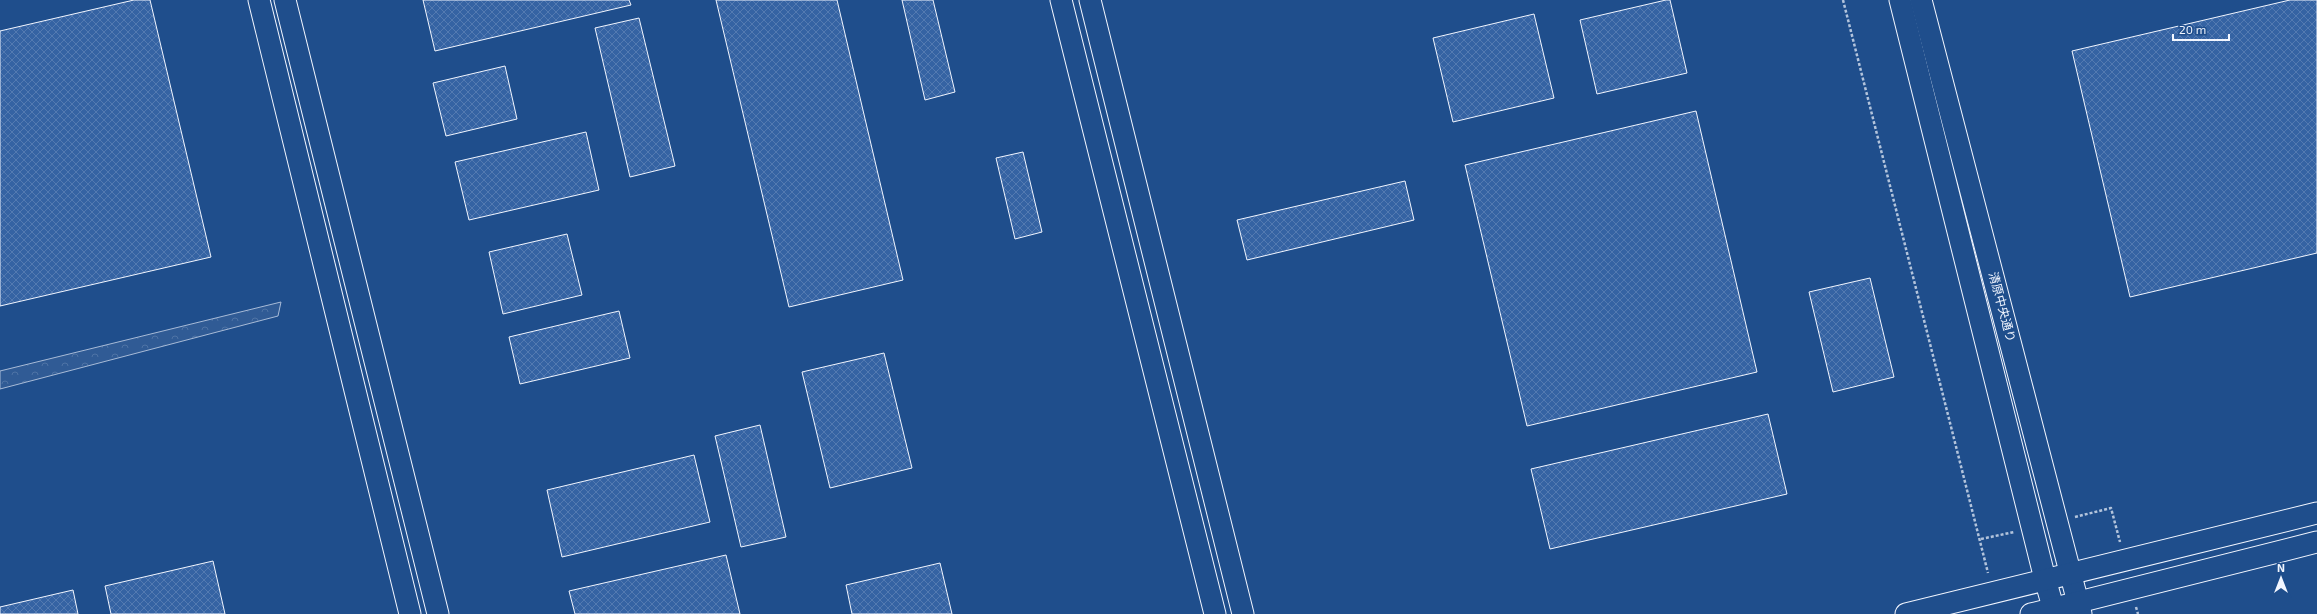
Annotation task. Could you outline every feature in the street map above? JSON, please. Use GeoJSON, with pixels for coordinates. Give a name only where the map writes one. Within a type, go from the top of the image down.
{"type":"FeatureCollection","features":[{"type":"Feature","properties":{"kind":"street"},"geometry":{"type":"LineString","coordinates":[[258,0],[410,614]]}},
{"type":"Feature","properties":{"kind":"street"},"geometry":{"type":"LineString","coordinates":[[285,0],[438,614]]}},
{"type":"Feature","properties":{"kind":"street"},"geometry":{"type":"LineString","coordinates":[[1061,0],[1215,614]]}},
{"type":"Feature","properties":{"kind":"street"},"geometry":{"type":"LineString","coordinates":[[1090,0],[1243,614]]}},
{"type":"Feature","properties":{"kind":"street","name":"清原中央通り"},"geometry":{"type":"LineString","coordinates":[[1900,0],[2044,579],[2054,611]]}},
{"type":"Feature","properties":{"kind":"street","name":"清原中央通り"},"geometry":{"type":"LineString","coordinates":[[1921,0],[2079,608]]}},
{"type":"Feature","properties":{"kind":"street"},"geometry":{"type":"LineString","coordinates":[[1906,614],[2317,513]]}},
{"type":"Feature","properties":{"kind":"street"},"geometry":{"type":"LineString","coordinates":[[2031,614],[2079,608],[2317,542]]}},
{"type":"Feature","properties":{"kind":"path"},"geometry":{"type":"LineString","coordinates":[[1842,0],[1981,539],[1990,580]]}},
{"type":"Feature","properties":{"kind":"path"},"geometry":{"type":"LineString","coordinates":[[2071,518],[2111,508],[2121,545]]}},
{"type":"Feature","properties":{"kind":"path"},"geometry":{"type":"LineString","coordinates":[[1981,539],[2020,530]]}},
{"type":"Feature","properties":{"kind":"green space"},"geometry":{"type":"Polygon","coordinates":[[[281,302],[278,316],[0,389],[0,371],[281,302]]]}},
{"type":"Feature","properties":{"kind":"building"},"geometry":{"type":"Polygon","coordinates":[[[134,0],[150,0],[211,257],[0,306],[0,31],[134,0]]]}},
{"type":"Feature","properties":{"kind":"building"},"geometry":{"type":"Polygon","coordinates":[[[423,0],[629,0],[631,5],[435,51],[423,0]]]}},
{"type":"Feature","properties":{"kind":"building"},"geometry":{"type":"Polygon","coordinates":[[[716,0],[837,0],[903,280],[789,307],[716,0]]]}},
{"type":"Feature","properties":{"kind":"building"},"geometry":{"type":"Polygon","coordinates":[[[902,0],[933,0],[955,92],[925,100],[902,0]]]}},
{"type":"Feature","properties":{"kind":"building"},"geometry":{"type":"Polygon","coordinates":[[[1670,0],[1687,73],[1597,94],[1580,20],[1670,0]]]}},
{"type":"Feature","properties":{"kind":"building"},"geometry":{"type":"Polygon","coordinates":[[[2290,0],[2317,0],[2317,253],[2130,297],[2072,51],[2290,0]]]}},
{"type":"Feature","properties":{"kind":"building"},"geometry":{"type":"Polygon","coordinates":[[[1534,14],[1554,98],[1453,122],[1433,38],[1534,14]]]}},
{"type":"Feature","properties":{"kind":"building"},"geometry":{"type":"Polygon","coordinates":[[[639,18],[675,166],[630,177],[595,28],[639,18]]]}},
{"type":"Feature","properties":{"kind":"building"},"geometry":{"type":"Polygon","coordinates":[[[505,66],[517,119],[446,136],[433,83],[505,66]]]}},
{"type":"Feature","properties":{"kind":"building"},"geometry":{"type":"Polygon","coordinates":[[[1696,111],[1757,372],[1527,426],[1465,165],[1696,111]]]}},
{"type":"Feature","properties":{"kind":"building"},"geometry":{"type":"Polygon","coordinates":[[[586,132],[599,190],[469,220],[455,162],[586,132]]]}},
{"type":"Feature","properties":{"kind":"building"},"geometry":{"type":"Polygon","coordinates":[[[1023,152],[1042,232],[1015,239],[996,158],[1023,152]]]}},
{"type":"Feature","properties":{"kind":"building"},"geometry":{"type":"Polygon","coordinates":[[[1405,181],[1414,220],[1247,260],[1237,220],[1405,181]]]}},
{"type":"Feature","properties":{"kind":"building"},"geometry":{"type":"Polygon","coordinates":[[[567,234],[582,295],[503,314],[489,252],[567,234]]]}},
{"type":"Feature","properties":{"kind":"building"},"geometry":{"type":"Polygon","coordinates":[[[1870,278],[1894,377],[1833,392],[1809,292],[1870,278]]]}},
{"type":"Feature","properties":{"kind":"building"},"geometry":{"type":"Polygon","coordinates":[[[619,311],[630,358],[520,384],[509,337],[619,311]]]}},
{"type":"Feature","properties":{"kind":"building"},"geometry":{"type":"Polygon","coordinates":[[[884,353],[912,468],[830,488],[802,372],[884,353]]]}},
{"type":"Feature","properties":{"kind":"building"},"geometry":{"type":"Polygon","coordinates":[[[1768,414],[1787,494],[1550,549],[1531,469],[1768,414]]]}},
{"type":"Feature","properties":{"kind":"building"},"geometry":{"type":"Polygon","coordinates":[[[760,425],[786,537],[741,547],[715,436],[760,425]]]}},
{"type":"Feature","properties":{"kind":"building"},"geometry":{"type":"Polygon","coordinates":[[[694,455],[710,522],[562,557],[547,490],[694,455]]]}},
{"type":"Feature","properties":{"kind":"building"},"geometry":{"type":"Polygon","coordinates":[[[726,555],[740,614],[575,614],[569,591],[726,555]]]}},
{"type":"Feature","properties":{"kind":"building"},"geometry":{"type":"Polygon","coordinates":[[[213,561],[225,614],[111,614],[105,586],[213,561]]]}},
{"type":"Feature","properties":{"kind":"building"},"geometry":{"type":"Polygon","coordinates":[[[940,563],[952,614],[852,614],[846,585],[940,563]]]}},
{"type":"Feature","properties":{"kind":"building"},"geometry":{"type":"Polygon","coordinates":[[[73,590],[78,614],[0,614],[0,607],[73,590]]]}}]}
